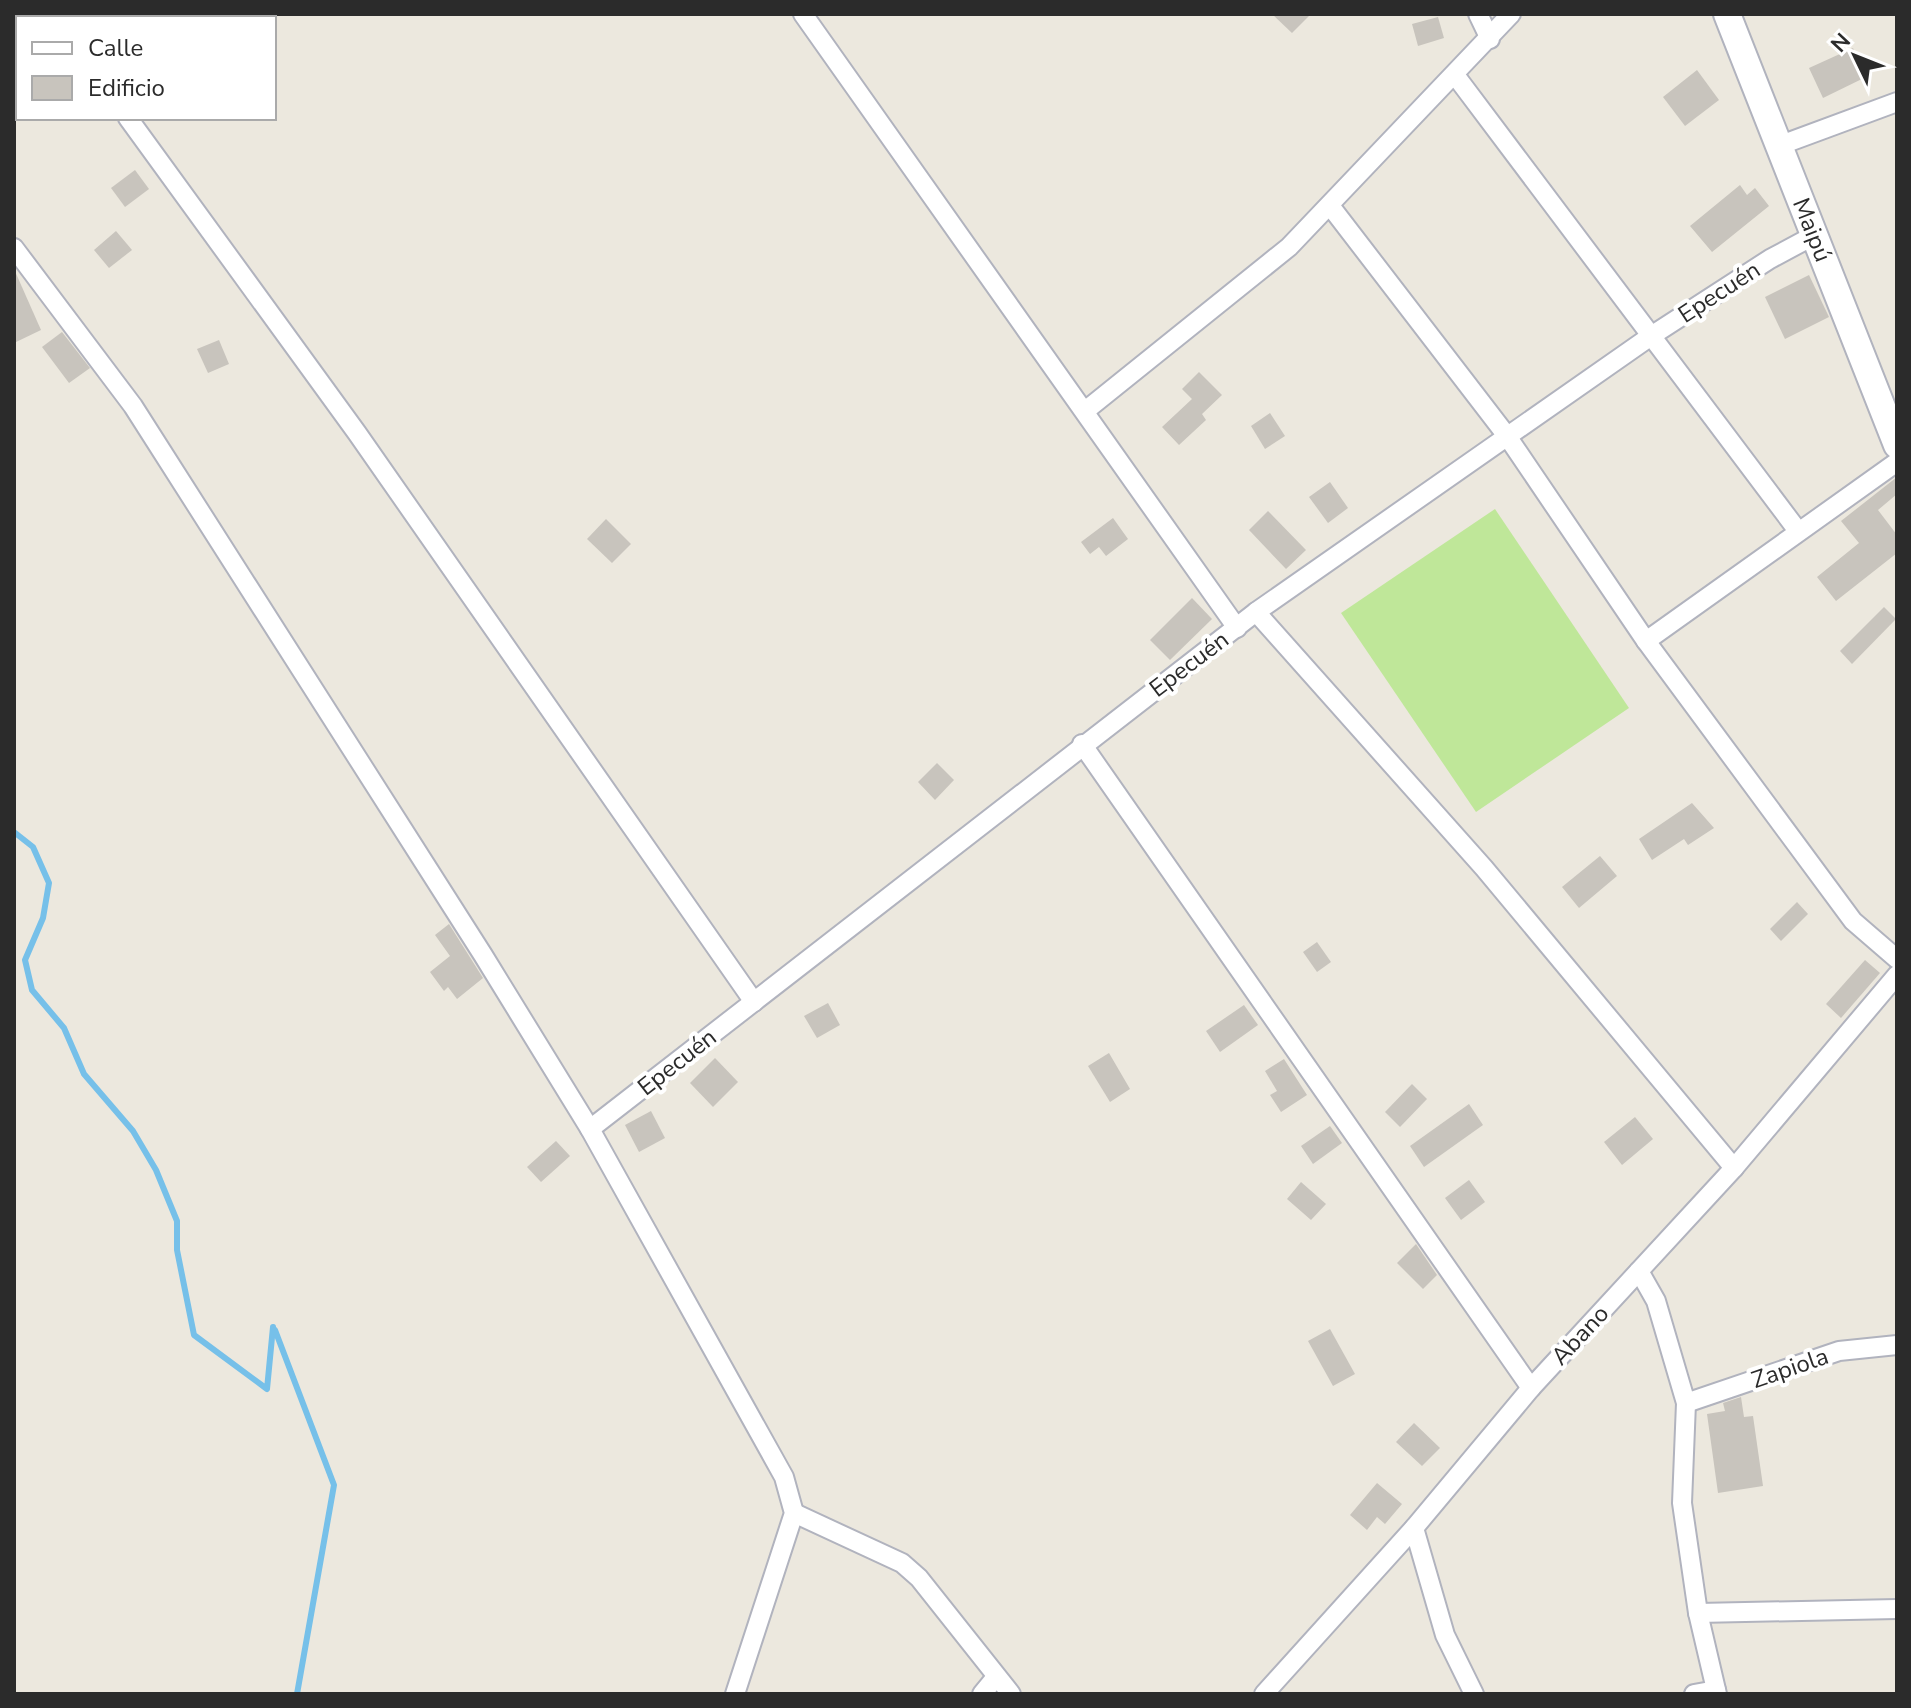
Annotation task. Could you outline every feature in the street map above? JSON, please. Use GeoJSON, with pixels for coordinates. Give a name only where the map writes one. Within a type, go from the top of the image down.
{"type":"FeatureCollection","features":[{"type":"Feature","properties":{"kind":"main road","name":"Maipú"},"geometry":{"type":"LineString","coordinates":[[1727,14],[1897,445]]}},
{"type":"Feature","properties":{"kind":"street"},"geometry":{"type":"LineString","coordinates":[[803,14],[1237,628]]}},
{"type":"Feature","properties":{"kind":"street"},"geometry":{"type":"LineString","coordinates":[[1478,14],[1490,39]]}},
{"type":"Feature","properties":{"kind":"street"},"geometry":{"type":"LineString","coordinates":[[1085,411],[1289,247],[1331,207],[1511,14]]}},
{"type":"Feature","properties":{"kind":"street"},"geometry":{"type":"LineString","coordinates":[[1455,75],[1798,531]]}},
{"type":"Feature","properties":{"kind":"street"},"geometry":{"type":"LineString","coordinates":[[1778,146],[1897,102]]}},
{"type":"Feature","properties":{"kind":"street"},"geometry":{"type":"LineString","coordinates":[[129,120],[357,433],[754,1002]]}},
{"type":"Feature","properties":{"kind":"street"},"geometry":{"type":"LineString","coordinates":[[1331,207],[1507,436],[1646,641],[1853,921],[1897,959]]}},
{"type":"Feature","properties":{"kind":"street","name":"Epecuén"},"geometry":{"type":"LineString","coordinates":[[590,1129],[1082,744],[1256,612],[1651,336],[1770,259],[1813,236]]}},
{"type":"Feature","properties":{"kind":"street"},"geometry":{"type":"LineString","coordinates":[[14,248],[133,406],[483,955],[590,1129],[784,1477],[794,1513],[735,1694]]}},
{"type":"Feature","properties":{"kind":"street"},"geometry":{"type":"LineString","coordinates":[[1646,641],[1897,462]]}},
{"type":"Feature","properties":{"kind":"street"},"geometry":{"type":"LineString","coordinates":[[1256,612],[1484,868],[1734,1168]]}},
{"type":"Feature","properties":{"kind":"street"},"geometry":{"type":"LineString","coordinates":[[1082,744],[1531,1388]]}},
{"type":"Feature","properties":{"kind":"street","name":"Abano"},"geometry":{"type":"LineString","coordinates":[[1264,1694],[1414,1528],[1531,1388],[1734,1168],[1897,975]]}},
{"type":"Feature","properties":{"kind":"street"},"geometry":{"type":"LineString","coordinates":[[1639,1271],[1656,1301],[1686,1403],[1682,1503],[1698,1613],[1716,1692],[1694,1694]]}},
{"type":"Feature","properties":{"kind":"street","name":"Zapiola"},"geometry":{"type":"LineString","coordinates":[[1686,1403],[1839,1351],[1897,1345]]}},
{"type":"Feature","properties":{"kind":"street"},"geometry":{"type":"LineString","coordinates":[[794,1513],[902,1563],[919,1578],[1011,1694]]}},
{"type":"Feature","properties":{"kind":"street"},"geometry":{"type":"LineString","coordinates":[[1414,1528],[1445,1635],[1474,1694]]}},
{"type":"Feature","properties":{"kind":"street"},"geometry":{"type":"LineString","coordinates":[[1698,1613],[1897,1609]]}},
{"type":"Feature","properties":{"kind":"street"},"geometry":{"type":"LineString","coordinates":[[982,1694],[996,1677]]}},
{"type":"Feature","properties":{"kind":"green space"},"geometry":{"type":"Polygon","coordinates":[[[1495,509],[1629,708],[1476,812],[1341,613],[1495,509]]]}},
{"type":"Feature","properties":{"kind":"building"},"geometry":{"type":"Polygon","coordinates":[[[1272,14],[1311,14],[1292,33],[1272,14]]]}},
{"type":"Feature","properties":{"kind":"building"},"geometry":{"type":"Polygon","coordinates":[[[1438,17],[1444,38],[1418,46],[1412,24],[1438,17]]]}},
{"type":"Feature","properties":{"kind":"building"},"geometry":{"type":"Polygon","coordinates":[[[1853,48],[1866,77],[1823,98],[1809,68],[1853,48]]]}},
{"type":"Feature","properties":{"kind":"building"},"geometry":{"type":"Polygon","coordinates":[[[1697,70],[1719,100],[1685,126],[1663,97],[1697,70]]]}},
{"type":"Feature","properties":{"kind":"building"},"geometry":{"type":"Polygon","coordinates":[[[135,170],[149,189],[125,207],[111,188],[135,170]]]}},
{"type":"Feature","properties":{"kind":"building"},"geometry":{"type":"Polygon","coordinates":[[[1740,185],[1747,195],[1755,188],[1769,206],[1712,252],[1690,226],[1740,185]]]}},
{"type":"Feature","properties":{"kind":"building"},"geometry":{"type":"Polygon","coordinates":[[[116,231],[132,250],[109,268],[94,250],[116,231]]]}},
{"type":"Feature","properties":{"kind":"building"},"geometry":{"type":"Polygon","coordinates":[[[14,269],[41,330],[14,343],[14,269]]]}},
{"type":"Feature","properties":{"kind":"building"},"geometry":{"type":"Polygon","coordinates":[[[1809,275],[1829,317],[1785,339],[1765,297],[1809,275]]]}},
{"type":"Feature","properties":{"kind":"building"},"geometry":{"type":"Polygon","coordinates":[[[62,332],[90,368],[69,383],[42,347],[62,332]]]}},
{"type":"Feature","properties":{"kind":"building"},"geometry":{"type":"Polygon","coordinates":[[[219,340],[229,364],[208,373],[197,349],[219,340]]]}},
{"type":"Feature","properties":{"kind":"building"},"geometry":{"type":"Polygon","coordinates":[[[1199,372],[1222,395],[1202,414],[1206,420],[1179,445],[1162,427],[1192,399],[1182,389],[1199,372]]]}},
{"type":"Feature","properties":{"kind":"building"},"geometry":{"type":"Polygon","coordinates":[[[1270,413],[1285,436],[1265,449],[1251,426],[1270,413]]]}},
{"type":"Feature","properties":{"kind":"building"},"geometry":{"type":"Polygon","coordinates":[[[1897,477],[1897,494],[1878,510],[1897,535],[1897,553],[1836,601],[1817,577],[1859,543],[1841,521],[1897,477]]]}},
{"type":"Feature","properties":{"kind":"building"},"geometry":{"type":"Polygon","coordinates":[[[1330,482],[1348,508],[1328,523],[1309,497],[1330,482]]]}},
{"type":"Feature","properties":{"kind":"building"},"geometry":{"type":"Polygon","coordinates":[[[1268,511],[1306,550],[1286,569],[1249,530],[1268,511]]]}},
{"type":"Feature","properties":{"kind":"building"},"geometry":{"type":"Polygon","coordinates":[[[1113,518],[1128,539],[1106,556],[1099,547],[1090,554],[1081,542],[1113,518]]]}},
{"type":"Feature","properties":{"kind":"building"},"geometry":{"type":"Polygon","coordinates":[[[606,519],[631,544],[612,563],[587,539],[606,519]]]}},
{"type":"Feature","properties":{"kind":"building"},"geometry":{"type":"Polygon","coordinates":[[[1192,598],[1212,619],[1170,660],[1150,640],[1192,598]]]}},
{"type":"Feature","properties":{"kind":"building"},"geometry":{"type":"Polygon","coordinates":[[[1884,607],[1896,619],[1852,664],[1840,651],[1884,607]]]}},
{"type":"Feature","properties":{"kind":"building"},"geometry":{"type":"Polygon","coordinates":[[[937,763],[954,780],[935,800],[918,782],[937,763]]]}},
{"type":"Feature","properties":{"kind":"building"},"geometry":{"type":"Polygon","coordinates":[[[1692,803],[1714,828],[1688,845],[1684,839],[1652,860],[1639,839],[1692,803]]]}},
{"type":"Feature","properties":{"kind":"building"},"geometry":{"type":"Polygon","coordinates":[[[1600,856],[1617,876],[1579,908],[1562,887],[1600,856]]]}},
{"type":"Feature","properties":{"kind":"building"},"geometry":{"type":"Polygon","coordinates":[[[1797,902],[1808,914],[1781,941],[1770,929],[1797,902]]]}},
{"type":"Feature","properties":{"kind":"building"},"geometry":{"type":"Polygon","coordinates":[[[449,924],[483,978],[457,999],[448,987],[444,991],[430,972],[450,956],[435,935],[449,924]]]}},
{"type":"Feature","properties":{"kind":"building"},"geometry":{"type":"Polygon","coordinates":[[[1317,942],[1331,962],[1317,972],[1303,952],[1317,942]]]}},
{"type":"Feature","properties":{"kind":"building"},"geometry":{"type":"Polygon","coordinates":[[[1865,960],[1880,973],[1841,1018],[1826,1004],[1865,960]]]}},
{"type":"Feature","properties":{"kind":"building"},"geometry":{"type":"Polygon","coordinates":[[[828,1003],[840,1025],[817,1038],[804,1016],[828,1003]]]}},
{"type":"Feature","properties":{"kind":"building"},"geometry":{"type":"Polygon","coordinates":[[[1244,1005],[1258,1025],[1220,1052],[1206,1031],[1244,1005]]]}},
{"type":"Feature","properties":{"kind":"building"},"geometry":{"type":"Polygon","coordinates":[[[1109,1053],[1130,1089],[1110,1102],[1088,1066],[1109,1053]]]}},
{"type":"Feature","properties":{"kind":"building"},"geometry":{"type":"Polygon","coordinates":[[[715,1058],[738,1082],[713,1107],[690,1083],[715,1058]]]}},
{"type":"Feature","properties":{"kind":"building"},"geometry":{"type":"Polygon","coordinates":[[[1284,1059],[1307,1095],[1281,1112],[1270,1095],[1277,1091],[1265,1071],[1284,1059]]]}},
{"type":"Feature","properties":{"kind":"building"},"geometry":{"type":"Polygon","coordinates":[[[1412,1084],[1427,1099],[1400,1127],[1385,1112],[1412,1084]]]}},
{"type":"Feature","properties":{"kind":"building"},"geometry":{"type":"Polygon","coordinates":[[[1469,1104],[1483,1125],[1424,1167],[1410,1146],[1469,1104]]]}},
{"type":"Feature","properties":{"kind":"building"},"geometry":{"type":"Polygon","coordinates":[[[651,1111],[665,1138],[639,1152],[625,1125],[651,1111]]]}},
{"type":"Feature","properties":{"kind":"building"},"geometry":{"type":"Polygon","coordinates":[[[1635,1117],[1653,1139],[1622,1165],[1604,1142],[1635,1117]]]}},
{"type":"Feature","properties":{"kind":"building"},"geometry":{"type":"Polygon","coordinates":[[[1330,1126],[1342,1143],[1313,1164],[1301,1146],[1330,1126]]]}},
{"type":"Feature","properties":{"kind":"building"},"geometry":{"type":"Polygon","coordinates":[[[556,1141],[570,1156],[541,1182],[527,1167],[556,1141]]]}},
{"type":"Feature","properties":{"kind":"building"},"geometry":{"type":"Polygon","coordinates":[[[1469,1180],[1485,1202],[1461,1220],[1445,1198],[1469,1180]]]}},
{"type":"Feature","properties":{"kind":"building"},"geometry":{"type":"Polygon","coordinates":[[[1301,1182],[1326,1204],[1311,1220],[1287,1199],[1301,1182]]]}},
{"type":"Feature","properties":{"kind":"building"},"geometry":{"type":"Polygon","coordinates":[[[1416,1244],[1437,1275],[1423,1289],[1397,1263],[1416,1244]]]}},
{"type":"Feature","properties":{"kind":"building"},"geometry":{"type":"Polygon","coordinates":[[[1330,1329],[1355,1374],[1333,1386],[1308,1341],[1330,1329]]]}},
{"type":"Feature","properties":{"kind":"building"},"geometry":{"type":"Polygon","coordinates":[[[1741,1397],[1744,1417],[1753,1416],[1763,1486],[1718,1493],[1707,1414],[1725,1411],[1723,1403],[1741,1397]]]}},
{"type":"Feature","properties":{"kind":"building"},"geometry":{"type":"Polygon","coordinates":[[[1414,1423],[1440,1448],[1422,1466],[1396,1442],[1414,1423]]]}},
{"type":"Feature","properties":{"kind":"building"},"geometry":{"type":"Polygon","coordinates":[[[1377,1483],[1402,1504],[1385,1524],[1377,1517],[1367,1530],[1350,1515],[1377,1483]]]}},
{"type":"Feature","properties":{"kind":"waterway"},"geometry":{"type":"LineString","coordinates":[[14,832],[33,847],[49,883],[43,918],[25,960],[32,990],[64,1028],[84,1074],[133,1131],[156,1170],[177,1221],[177,1250],[194,1335],[267,1389],[273,1327]]}},
{"type":"Feature","properties":{"kind":"waterway"},"geometry":{"type":"LineString","coordinates":[[275,1330],[334,1485],[297,1694]]}}]}
